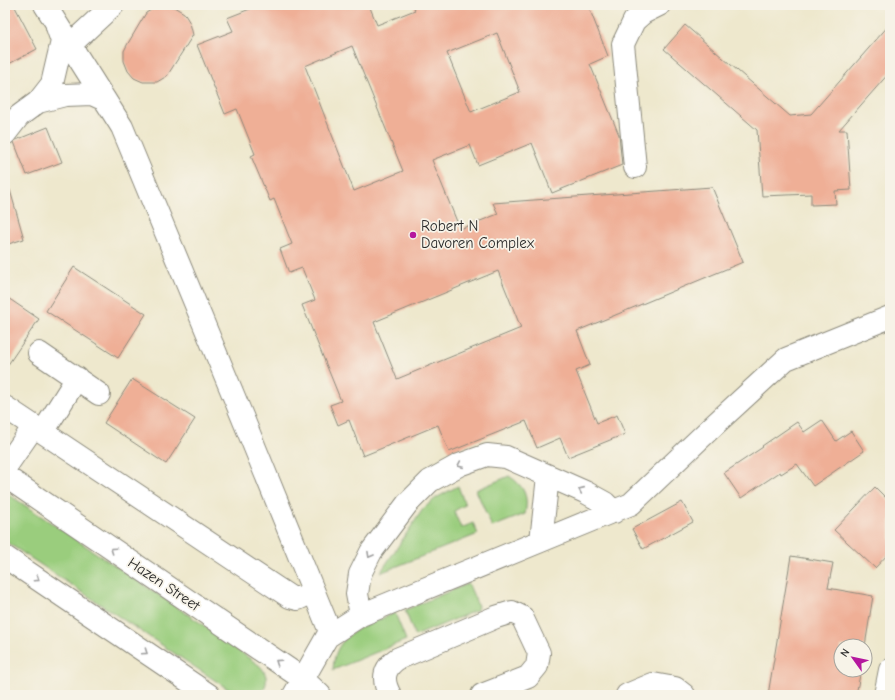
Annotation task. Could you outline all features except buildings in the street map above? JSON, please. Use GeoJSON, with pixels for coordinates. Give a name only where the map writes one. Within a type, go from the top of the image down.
{"type":"FeatureCollection","features":[{"type":"Feature","properties":{"kind":"street"},"geometry":{"type":"LineString","coordinates":[[70,45],[113,5]]}},
{"type":"Feature","properties":{"kind":"street"},"geometry":{"type":"LineString","coordinates":[[635,167],[623,44],[634,21],[643,13],[659,5]]}},
{"type":"Feature","properties":{"kind":"street"},"geometry":{"type":"LineString","coordinates":[[49,12],[125,133],[331,634]]}},
{"type":"Feature","properties":{"kind":"street"},"geometry":{"type":"LineString","coordinates":[[5,134],[19,116],[38,102],[52,84],[62,41],[49,12]]}},
{"type":"Feature","properties":{"kind":"street"},"geometry":{"type":"LineString","coordinates":[[38,102],[64,95],[92,94],[105,100]]}},
{"type":"Feature","properties":{"kind":"street"},"geometry":{"type":"LineString","coordinates":[[298,687],[327,637],[361,615],[631,504],[786,359],[890,317]]}},
{"type":"Feature","properties":{"kind":"street"},"geometry":{"type":"LineString","coordinates":[[39,353],[99,394]]}},
{"type":"Feature","properties":{"kind":"street"},"geometry":{"type":"LineString","coordinates":[[5,468],[38,429],[77,378]]}},
{"type":"Feature","properties":{"kind":"street"},"geometry":{"type":"LineString","coordinates":[[5,407],[290,597],[298,599],[313,592]]}},
{"type":"Feature","properties":{"kind":"street"},"geometry":{"type":"LineString","coordinates":[[361,615],[357,594],[360,574],[371,552],[407,504],[430,481],[459,465],[487,455],[506,457],[585,492],[605,503],[614,512]]}},
{"type":"Feature","properties":{"kind":"street","name":"Hazen Street"},"geometry":{"type":"LineString","coordinates":[[5,476],[298,687],[320,695]]}},
{"type":"Feature","properties":{"kind":"street"},"geometry":{"type":"LineString","coordinates":[[540,541],[548,476]]}},
{"type":"Feature","properties":{"kind":"street"},"geometry":{"type":"LineString","coordinates":[[5,557],[209,695]]}},
{"type":"Feature","properties":{"kind":"street"},"geometry":{"type":"LineString","coordinates":[[390,695],[384,679],[391,664],[397,659],[496,617],[512,612],[522,617],[539,653],[537,666],[528,677],[482,695]]}},
{"type":"Feature","properties":{"kind":"street"},"geometry":{"type":"LineString","coordinates":[[885,695],[890,670]]}},
{"type":"Feature","properties":{"kind":"street"},"geometry":{"type":"LineString","coordinates":[[627,695],[653,684],[675,688],[684,695]]}},
{"type":"Feature","properties":{"kind":"green space"},"geometry":{"type":"Polygon","coordinates":[[[509,476],[522,488],[524,492],[526,497],[525,514],[492,527],[476,490],[509,476]]]}},
{"type":"Feature","properties":{"kind":"green space"},"geometry":{"type":"Polygon","coordinates":[[[458,486],[465,505],[454,511],[461,528],[473,523],[478,534],[380,573],[423,509],[436,498],[458,486]]]}},
{"type":"Feature","properties":{"kind":"green space"},"geometry":{"type":"Polygon","coordinates":[[[5,492],[199,622],[260,666],[266,677],[266,685],[262,692],[259,695],[237,695],[5,541],[5,492]]]}},
{"type":"Feature","properties":{"kind":"green space"},"geometry":{"type":"Polygon","coordinates":[[[467,584],[469,585],[478,606],[477,610],[415,636],[405,610],[467,584]]]}},
{"type":"Feature","properties":{"kind":"green space"},"geometry":{"type":"Polygon","coordinates":[[[395,613],[406,640],[333,670],[335,657],[339,647],[345,639],[363,627],[395,613]]]}},
{"type":"Feature","properties":{"kind":"place","name":"Robert N Davoren Complex"},"geometry":{"type":"Point","coordinates":[413,235]}}]}
